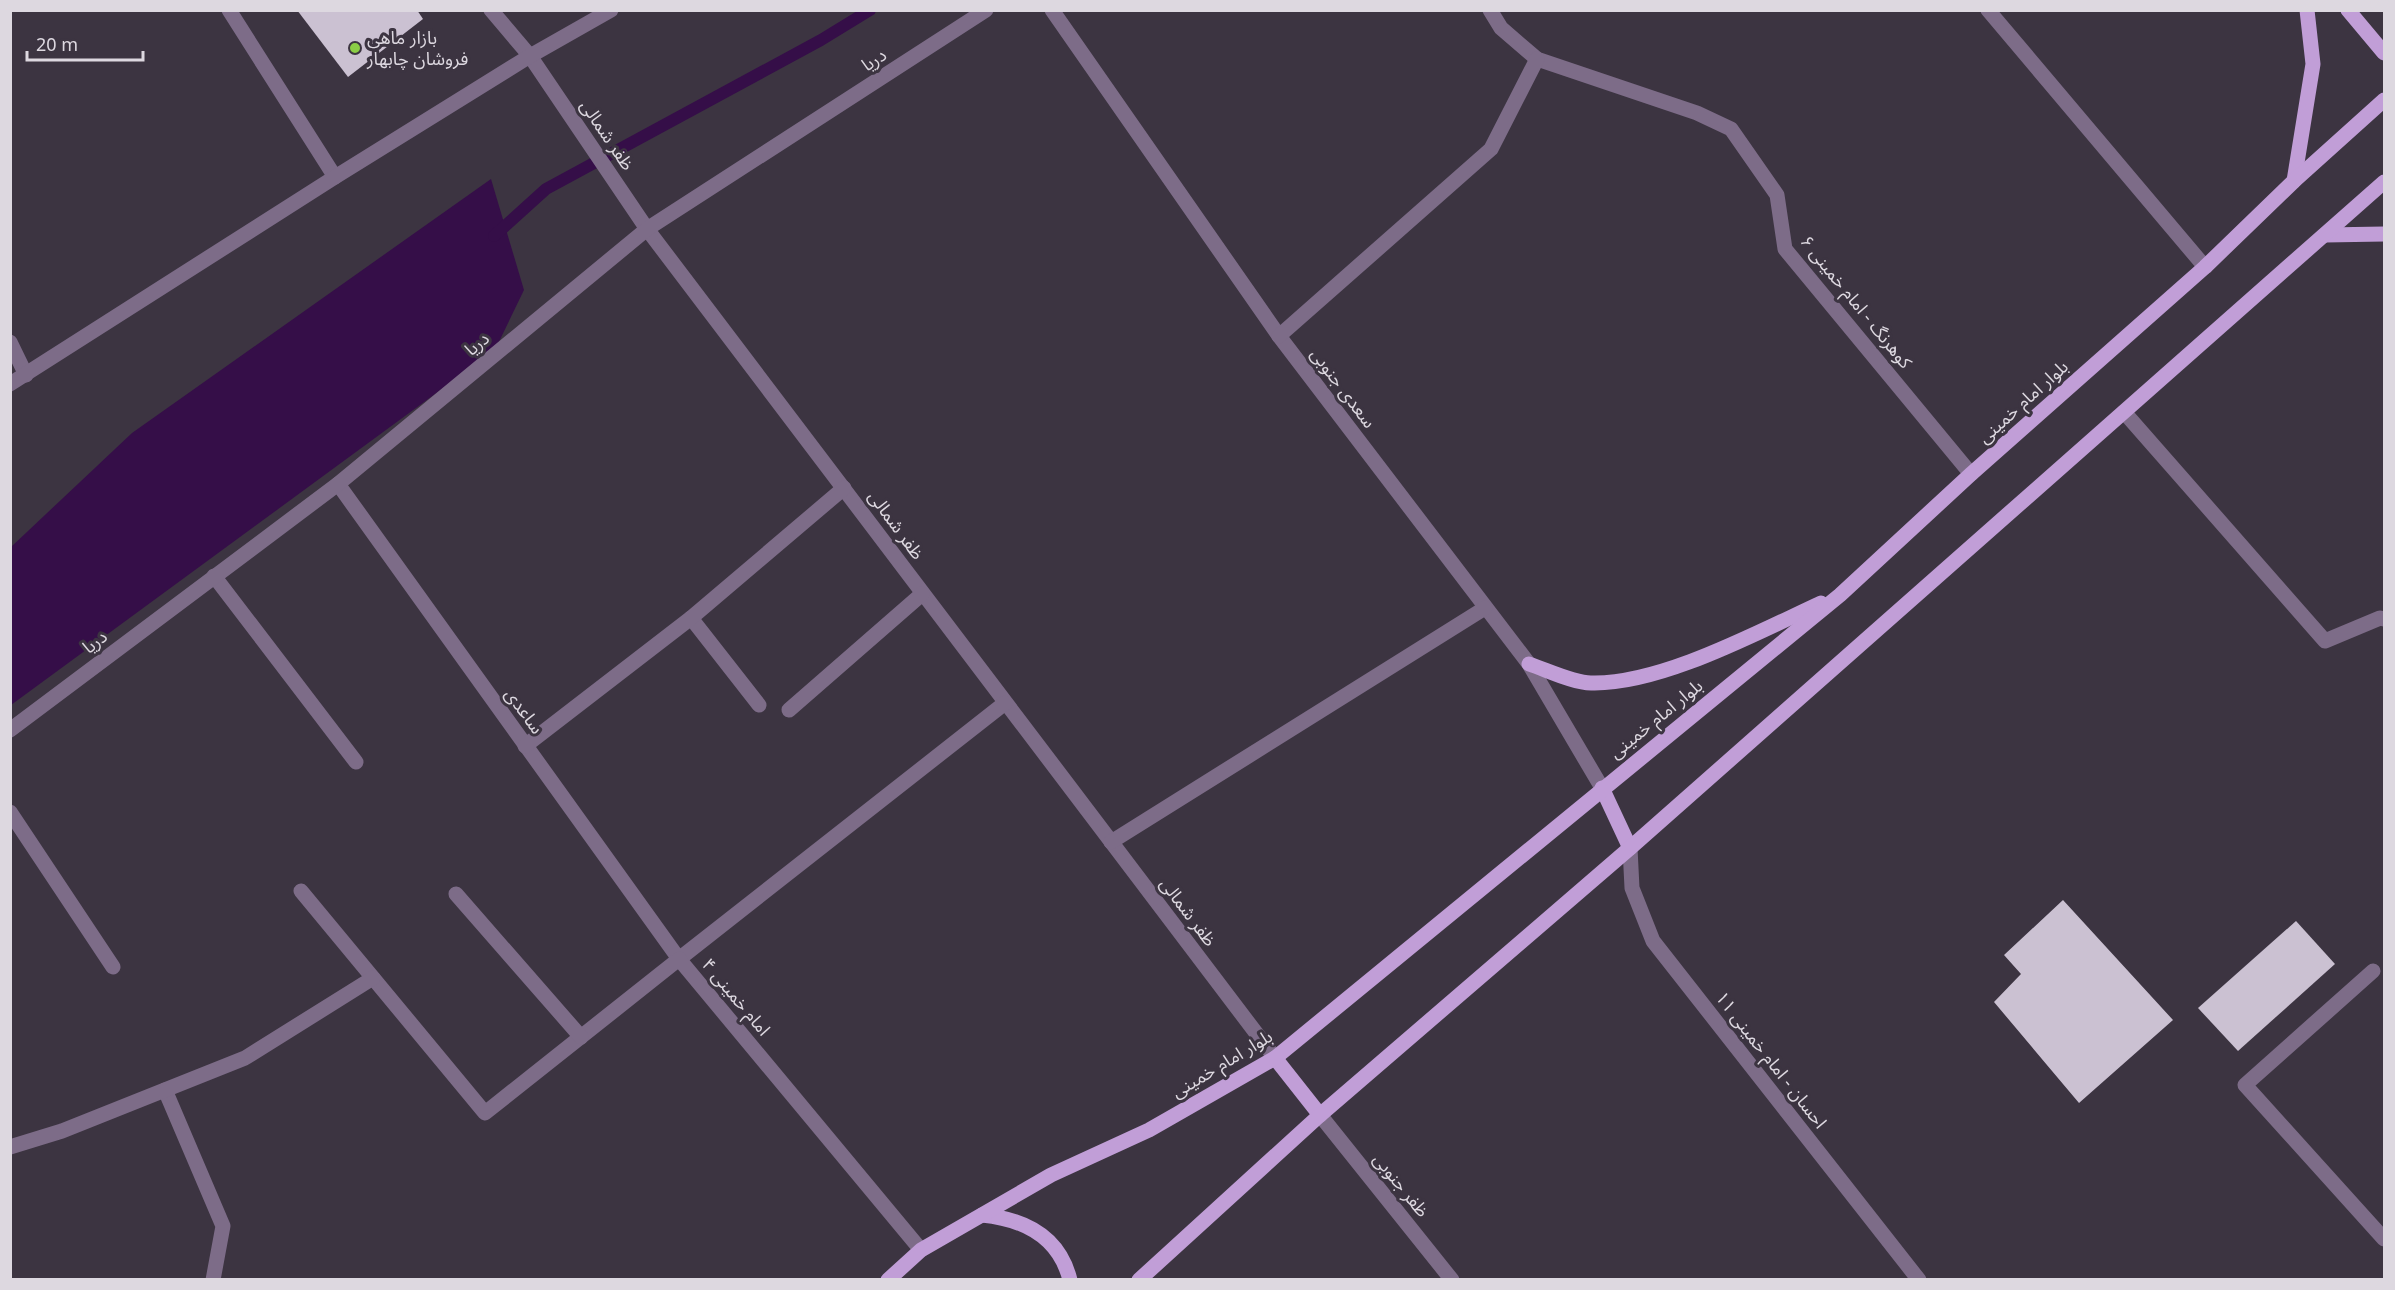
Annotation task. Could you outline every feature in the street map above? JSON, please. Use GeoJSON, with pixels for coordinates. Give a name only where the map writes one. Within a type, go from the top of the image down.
{"type":"FeatureCollection","features":[{"type":"Feature","properties":{"kind":"main road"},"geometry":{"type":"LineString","coordinates":[[2294,181],[2313,64],[2307,10]]}},
{"type":"Feature","properties":{"kind":"main road"},"geometry":{"type":"LineString","coordinates":[[2348,10],[2385,53]]}},
{"type":"Feature","properties":{"kind":"main road","name":"بلوار امام خمینی"},"geometry":{"type":"LineString","coordinates":[[888,1280],[921,1250],[1051,1175],[1149,1130],[1275,1058],[1840,595],[1971,474],[2205,267],[2294,181],[2385,100]]}},
{"type":"Feature","properties":{"kind":"main road"},"geometry":{"type":"LineString","coordinates":[[1138,1280],[1320,1115],[1630,848],[2385,182]]}},
{"type":"Feature","properties":{"kind":"main road"},"geometry":{"type":"LineString","coordinates":[[2325,235],[2385,234]]}},
{"type":"Feature","properties":{"kind":"main road"},"geometry":{"type":"LineString","coordinates":[[1529,664],[1589,683],[1622,681],[1660,672],[1718,650],[1840,595]]}},
{"type":"Feature","properties":{"kind":"main road"},"geometry":{"type":"LineString","coordinates":[[1602,788],[1630,848]]}},
{"type":"Feature","properties":{"kind":"main road"},"geometry":{"type":"LineString","coordinates":[[1275,1058],[1320,1115]]}},
{"type":"Feature","properties":{"kind":"main road"},"geometry":{"type":"LineString","coordinates":[[982,1215],[1005,1217],[1026,1224],[1045,1237],[1059,1254],[1070,1280]]}},
{"type":"Feature","properties":{"kind":"street"},"geometry":{"type":"LineString","coordinates":[[229,10],[335,177]]}},
{"type":"Feature","properties":{"kind":"street","name":"ظفر شمالی"},"geometry":{"type":"LineString","coordinates":[[491,10],[530,56],[647,229],[1275,1058]]}},
{"type":"Feature","properties":{"kind":"street"},"geometry":{"type":"LineString","coordinates":[[10,384],[335,177],[530,56],[611,10]]}},
{"type":"Feature","properties":{"kind":"street","name":"دریا"},"geometry":{"type":"LineString","coordinates":[[10,730],[338,484],[647,229],[986,10]]}},
{"type":"Feature","properties":{"kind":"street","name":"سعدی جنوبی"},"geometry":{"type":"LineString","coordinates":[[1052,10],[1280,336],[1529,664],[1602,788]]}},
{"type":"Feature","properties":{"kind":"street","name":"کوهرنگ - امام خمینی ۶"},"geometry":{"type":"LineString","coordinates":[[1490,10],[1501,28],[1537,60],[1697,112],[1731,129],[1777,195],[1785,249],[1971,474]]}},
{"type":"Feature","properties":{"kind":"street"},"geometry":{"type":"LineString","coordinates":[[1988,10],[2205,267]]}},
{"type":"Feature","properties":{"kind":"street"},"geometry":{"type":"LineString","coordinates":[[1280,336],[1491,149],[1537,60]]}},
{"type":"Feature","properties":{"kind":"street"},"geometry":{"type":"LineString","coordinates":[[10,342],[26,375]]}},
{"type":"Feature","properties":{"kind":"street"},"geometry":{"type":"LineString","coordinates":[[2124,412],[2325,641],[2380,618],[2385,619]]}},
{"type":"Feature","properties":{"kind":"street","name":"ساعدی"},"geometry":{"type":"LineString","coordinates":[[338,484],[679,959]]}},
{"type":"Feature","properties":{"kind":"street"},"geometry":{"type":"LineString","coordinates":[[525,746],[691,618],[844,488]]}},
{"type":"Feature","properties":{"kind":"street"},"geometry":{"type":"LineString","coordinates":[[214,576],[356,762]]}},
{"type":"Feature","properties":{"kind":"street"},"geometry":{"type":"LineString","coordinates":[[789,710],[922,594]]}},
{"type":"Feature","properties":{"kind":"street"},"geometry":{"type":"LineString","coordinates":[[1111,842],[1485,608]]}},
{"type":"Feature","properties":{"kind":"street"},"geometry":{"type":"LineString","coordinates":[[691,618],[759,705]]}},
{"type":"Feature","properties":{"kind":"street"},"geometry":{"type":"LineString","coordinates":[[679,959],[1005,703]]}},
{"type":"Feature","properties":{"kind":"street"},"geometry":{"type":"LineString","coordinates":[[10,812],[113,967]]}},
{"type":"Feature","properties":{"kind":"street","name":"احسان - امام خمینی ۱۱"},"geometry":{"type":"LineString","coordinates":[[1630,848],[1632,888],[1653,941],[1919,1280]]}},
{"type":"Feature","properties":{"kind":"street"},"geometry":{"type":"LineString","coordinates":[[10,1147],[62,1131],[245,1058],[374,978],[301,891]]}},
{"type":"Feature","properties":{"kind":"street"},"geometry":{"type":"LineString","coordinates":[[456,894],[581,1037]]}},
{"type":"Feature","properties":{"kind":"street","name":"امام خمینی ۴"},"geometry":{"type":"LineString","coordinates":[[374,978],[485,1113],[679,959],[921,1250]]}},
{"type":"Feature","properties":{"kind":"street"},"geometry":{"type":"LineString","coordinates":[[2373,971],[2245,1085],[2385,1239]]}},
{"type":"Feature","properties":{"kind":"street"},"geometry":{"type":"LineString","coordinates":[[165,1090],[223,1226],[213,1280]]}},
{"type":"Feature","properties":{"kind":"street","name":"ظفر جنوبی"},"geometry":{"type":"LineString","coordinates":[[1320,1115],[1452,1280]]}},
{"type":"Feature","properties":{"kind":"shaded area"},"geometry":{"type":"Polygon","coordinates":[[[491,179],[524,290],[495,350],[11,705],[11,547],[132,433],[491,179]]]}},
{"type":"Feature","properties":{"kind":"building","name":"بازار ماهی فروشان چابهار"},"geometry":{"type":"Polygon","coordinates":[[[297,10],[417,10],[423,19],[348,77],[297,10]]]}},
{"type":"Feature","properties":{"kind":"building"},"geometry":{"type":"Polygon","coordinates":[[[2063,900],[2173,1020],[2079,1103],[1994,1002],[2021,974],[2004,955],[2063,900]]]}},
{"type":"Feature","properties":{"kind":"building"},"geometry":{"type":"Polygon","coordinates":[[[2296,921],[2335,964],[2238,1051],[2198,1008],[2296,921]]]}},
{"type":"Feature","properties":{"kind":"waterway"},"geometry":{"type":"LineString","coordinates":[[494,236],[546,189],[821,40],[870,10]]}},
{"type":"Feature","properties":{"kind":"place","name":"بازار ماهی فروشان چابهار"},"geometry":{"type":"Point","coordinates":[355,48]}}]}
